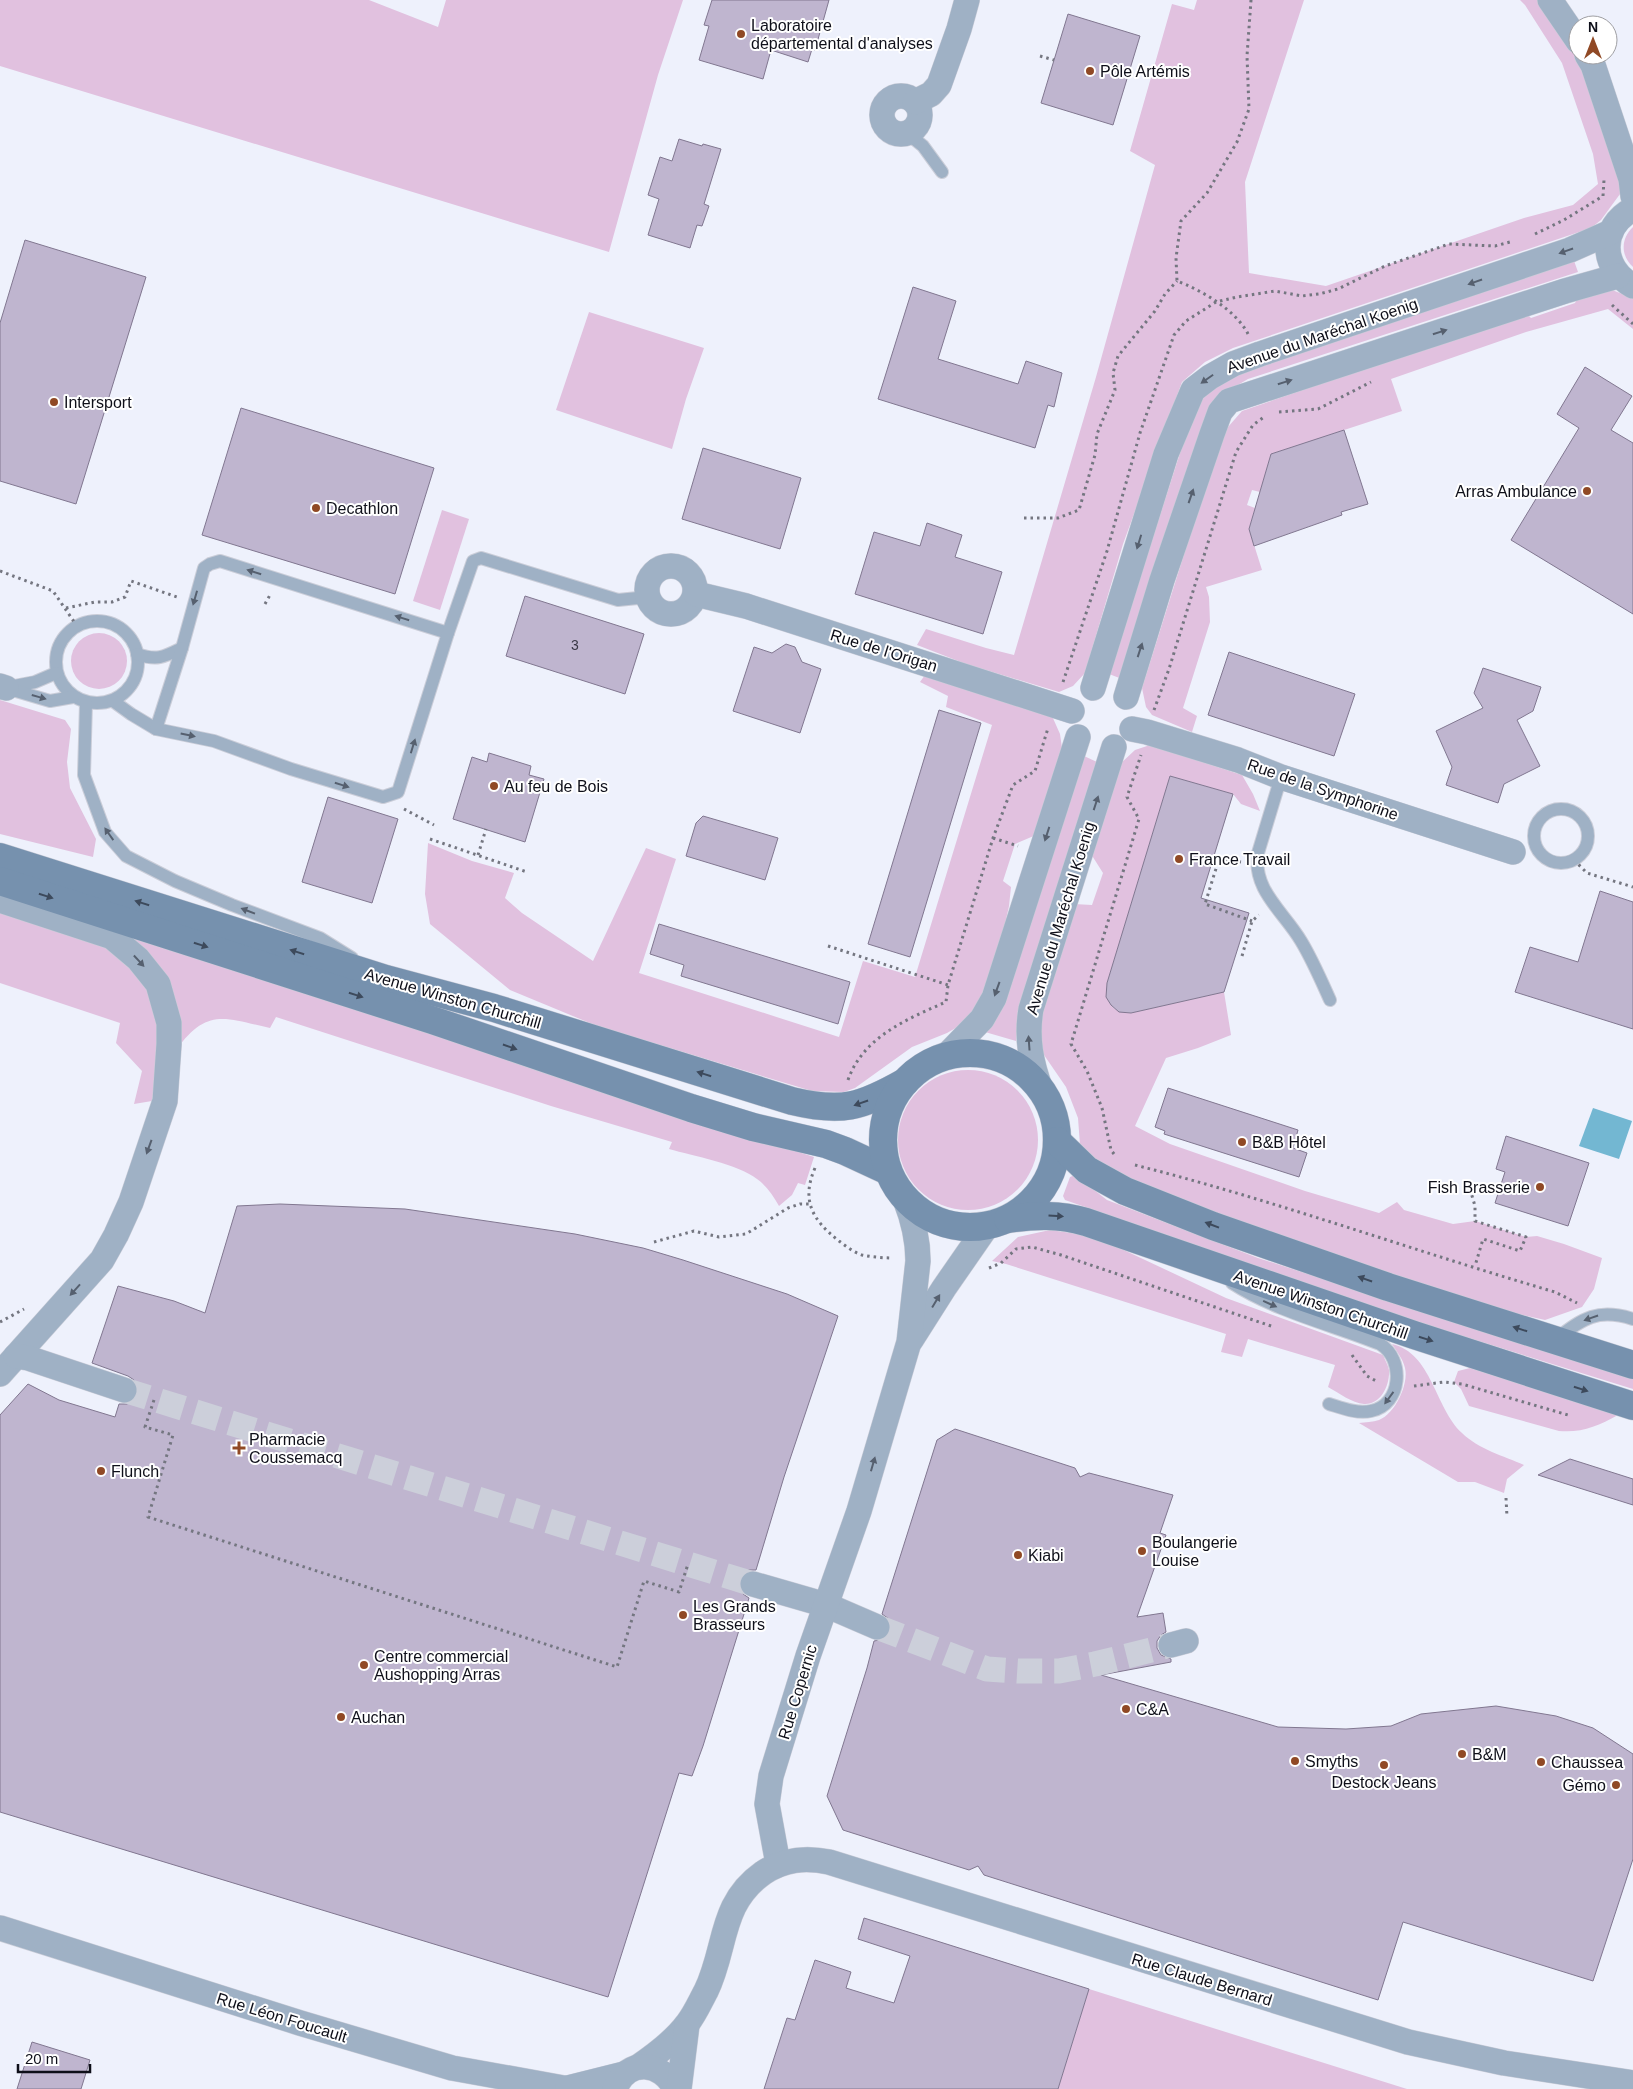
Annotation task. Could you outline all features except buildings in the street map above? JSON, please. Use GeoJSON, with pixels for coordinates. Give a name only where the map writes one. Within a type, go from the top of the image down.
{"type":"FeatureCollection","features":[{"type":"Feature","properties":{"kind":"main road","name":"Avenue Winston Churchill"},"geometry":{"type":"LineString","coordinates":[[0,857],[386,979],[494,1008],[792,1101],[838,1108],[850,1107],[876,1097],[905,1082]]}},
{"type":"Feature","properties":{"kind":"main road","name":"Avenue Winston Churchill"},"geometry":{"type":"LineString","coordinates":[[0,881],[422,1016],[753,1127],[845,1150],[886,1170]]}},
{"type":"Feature","properties":{"kind":"main road"},"geometry":{"type":"LineString","coordinates":[[973,1054],[999,1058],[1022,1071],[1041,1090],[1053,1114],[1057,1141],[1053,1165],[1044,1187],[1028,1205],[998,1222],[965,1228],[942,1223],[922,1213],[905,1199],[886,1170],[882,1147],[884,1126],[893,1099],[905,1082],[924,1066],[946,1056],[973,1054]]}},
{"type":"Feature","properties":{"kind":"main road"},"geometry":{"type":"LineString","coordinates":[[1057,1141],[1087,1170],[1125,1192],[1311,1261],[1633,1364]]}},
{"type":"Feature","properties":{"kind":"main road","name":"Avenue Winston Churchill"},"geometry":{"type":"LineString","coordinates":[[998,1222],[1045,1215],[1072,1218],[1414,1335],[1633,1406]]}},
{"type":"Feature","properties":{"kind":"street"},"geometry":{"type":"LineString","coordinates":[[915,102],[931,94],[939,85],[967,0]]}},
{"type":"Feature","properties":{"kind":"street"},"geometry":{"type":"LineString","coordinates":[[1550,0],[1568,26]]}},
{"type":"Feature","properties":{"kind":"street"},"geometry":{"type":"LineString","coordinates":[[1593,65],[1631,179],[1633,196]]}},
{"type":"Feature","properties":{"kind":"street"},"geometry":{"type":"LineString","coordinates":[[905,96],[915,102],[919,107],[920,120],[913,130],[907,133],[893,133],[883,123],[882,111],[884,105],[893,98],[905,96]]}},
{"type":"Feature","properties":{"kind":"street"},"geometry":{"type":"LineString","coordinates":[[1626,281],[1608,258],[1608,246],[1611,232],[1618,219],[1633,209]]}},
{"type":"Feature","properties":{"kind":"street","name":"Avenue du Maréchal Koenig"},"geometry":{"type":"LineString","coordinates":[[1093,688],[1166,454],[1193,390],[1210,377],[1233,364],[1570,250],[1611,232]]}},
{"type":"Feature","properties":{"kind":"street","name":"Avenue du Maréchal Koenig"},"geometry":{"type":"LineString","coordinates":[[1126,697],[1162,580],[1220,412],[1229,401],[1565,291],[1626,281]]}},
{"type":"Feature","properties":{"kind":"street"},"geometry":{"type":"LineString","coordinates":[[665,566],[681,567],[693,578],[696,594],[688,608],[673,614],[658,610],[648,597],[647,589],[652,575],[665,566]]}},
{"type":"Feature","properties":{"kind":"street","name":"Rue de l'Origan"},"geometry":{"type":"LineString","coordinates":[[696,594],[746,606],[1072,711]]}},
{"type":"Feature","properties":{"kind":"street"},"geometry":{"type":"LineString","coordinates":[[1109,687],[1126,697],[1131,706],[1137,740],[1127,737],[1114,747],[1104,749],[1087,746],[1073,729],[1072,711],[1077,700],[1093,688],[1109,687]]}},
{"type":"Feature","properties":{"kind":"street","name":"Rue de la Symphorine"},"geometry":{"type":"LineString","coordinates":[[1137,740],[1147,732],[1238,760],[1281,777],[1524,849]]}},
{"type":"Feature","properties":{"kind":"street"},"geometry":{"type":"LineString","coordinates":[[946,1056],[982,1019],[994,998],[1078,737]]}},
{"type":"Feature","properties":{"kind":"street","name":"Avenue du Maréchal Koenig"},"geometry":{"type":"LineString","coordinates":[[1041,1090],[1031,1061],[1030,1009],[1114,747]]}},
{"type":"Feature","properties":{"kind":"street"},"geometry":{"type":"LineString","coordinates":[[0,900],[112,937],[138,959],[158,984],[169,1023],[165,1102],[131,1202],[116,1235],[102,1260],[8,1365]]}},
{"type":"Feature","properties":{"kind":"street"},"geometry":{"type":"LineString","coordinates":[[905,1199],[916,1233],[918,1261],[909,1342]]}},
{"type":"Feature","properties":{"kind":"street"},"geometry":{"type":"LineString","coordinates":[[909,1342],[954,1272],[998,1222]]}},
{"type":"Feature","properties":{"kind":"street","name":"Rue Copernic"},"geometry":{"type":"LineString","coordinates":[[778,1864],[768,1818],[768,1790],[826,1605],[859,1511],[909,1342]]}},
{"type":"Feature","properties":{"kind":"street"},"geometry":{"type":"LineString","coordinates":[[8,1365],[36,1361],[124,1390]]}},
{"type":"Feature","properties":{"kind":"street"},"geometry":{"type":"LineString","coordinates":[[753,1584],[826,1605],[877,1627]]}},
{"type":"Feature","properties":{"kind":"street","name":"Rue Claude Bernard"},"geometry":{"type":"LineString","coordinates":[[778,1864],[802,1858],[829,1862],[1408,2042],[1504,2064],[1633,2083]]}},
{"type":"Feature","properties":{"kind":"street"},"geometry":{"type":"LineString","coordinates":[[626,2077],[687,2025],[707,1989],[733,1905],[748,1886],[778,1864]]}},
{"type":"Feature","properties":{"kind":"street","name":"Rue Léon Foucault"},"geometry":{"type":"LineString","coordinates":[[0,1928],[300,2023],[452,2068],[568,2089],[626,2077]]}},
{"type":"Feature","properties":{"kind":"street"},"geometry":{"type":"LineString","coordinates":[[677,2089],[687,2025]]}},
{"type":"Feature","properties":{"kind":"street"},"geometry":{"type":"LineString","coordinates":[[626,2077],[650,2067],[662,2071],[677,2089]]}},
{"type":"Feature","properties":{"kind":"lane"},"geometry":{"type":"LineString","coordinates":[[907,133],[922,146],[942,172]]}},
{"type":"Feature","properties":{"kind":"lane"},"geometry":{"type":"LineString","coordinates":[[113,700],[131,714],[156,728],[214,741],[291,770],[383,797],[398,792],[448,633],[473,562],[481,558],[618,600],[648,597]]}},
{"type":"Feature","properties":{"kind":"lane"},"geometry":{"type":"LineString","coordinates":[[156,728],[182,648],[204,568],[210,564],[220,562],[448,633]]}},
{"type":"Feature","properties":{"kind":"lane"},"geometry":{"type":"LineString","coordinates":[[100,621],[121,629],[129,636],[137,654],[137,673],[133,682],[122,696],[100,704],[86,702],[73,697],[65,690],[56,672],[55,659],[58,645],[66,634],[77,626],[88,622],[100,621]]}},
{"type":"Feature","properties":{"kind":"lane"},"geometry":{"type":"LineString","coordinates":[[137,654],[151,659],[164,657],[182,648]]}},
{"type":"Feature","properties":{"kind":"lane"},"geometry":{"type":"LineString","coordinates":[[3,687],[34,682],[56,672]]}},
{"type":"Feature","properties":{"kind":"lane"},"geometry":{"type":"LineString","coordinates":[[3,687],[50,700],[73,697]]}},
{"type":"Feature","properties":{"kind":"lane"},"geometry":{"type":"LineString","coordinates":[[86,702],[84,775],[105,832],[126,856],[175,881],[320,938],[386,979]]}},
{"type":"Feature","properties":{"kind":"lane"},"geometry":{"type":"LineString","coordinates":[[1281,777],[1262,838],[1256,865],[1258,875],[1274,904],[1301,940],[1330,1000]]}},
{"type":"Feature","properties":{"kind":"lane"},"geometry":{"type":"LineString","coordinates":[[1553,810],[1570,811],[1584,822],[1588,838],[1586,847],[1574,860],[1556,863],[1524,849],[1539,821],[1553,810]]}},
{"type":"Feature","properties":{"kind":"lane"},"geometry":{"type":"LineString","coordinates":[[1198,1261],[1262,1300],[1386,1348],[1394,1360],[1397,1376],[1392,1395],[1387,1403],[1380,1408],[1363,1412],[1329,1404]]}},
{"type":"Feature","properties":{"kind":"lane"},"geometry":{"type":"LineString","coordinates":[[1555,1340],[1573,1326],[1596,1316],[1617,1314],[1633,1319]]}},
{"type":"Feature","properties":{"kind":"path"},"geometry":{"type":"LineString","coordinates":[[1024,518],[1058,518],[1079,510],[1095,455],[1097,434],[1115,390],[1113,373],[1118,356],[1155,311],[1164,294],[1177,281],[1176,258],[1181,221],[1207,193],[1238,142],[1249,109],[1247,56],[1251,0]]}},
{"type":"Feature","properties":{"kind":"path"},"geometry":{"type":"LineString","coordinates":[[1040,56],[1054,60]]}},
{"type":"Feature","properties":{"kind":"path"},"geometry":{"type":"LineString","coordinates":[[1177,281],[1199,290],[1232,315],[1246,330],[1260,354]]}},
{"type":"Feature","properties":{"kind":"path"},"geometry":{"type":"LineString","coordinates":[[1606,304],[1614,305],[1633,324]]}},
{"type":"Feature","properties":{"kind":"path"},"geometry":{"type":"LineString","coordinates":[[1152,715],[1169,669],[1236,452],[1253,425],[1270,412],[1318,409],[1379,378]]}},
{"type":"Feature","properties":{"kind":"path"},"geometry":{"type":"LineString","coordinates":[[1269,387],[1277,398],[1278,412]]}},
{"type":"Feature","properties":{"kind":"path"},"geometry":{"type":"LineString","coordinates":[[0,572],[53,591],[77,626]]}},
{"type":"Feature","properties":{"kind":"path"},"geometry":{"type":"LineString","coordinates":[[66,608],[95,602],[112,602],[125,597],[131,581],[194,602]]}},
{"type":"Feature","properties":{"kind":"path"},"geometry":{"type":"LineString","coordinates":[[1118,1158],[1111,1150],[1102,1108],[1087,1071],[1071,1044],[1139,819],[1127,797],[1137,740]]}},
{"type":"Feature","properties":{"kind":"path"},"geometry":{"type":"LineString","coordinates":[[838,1108],[853,1066],[872,1043],[891,1029],[946,1002],[948,985],[993,838],[1013,785],[1035,771]]}},
{"type":"Feature","properties":{"kind":"path"},"geometry":{"type":"LineString","coordinates":[[392,794],[406,811],[434,825]]}},
{"type":"Feature","properties":{"kind":"path"},"geometry":{"type":"LineString","coordinates":[[478,855],[486,830]]}},
{"type":"Feature","properties":{"kind":"path"},"geometry":{"type":"LineString","coordinates":[[430,839],[526,872]]}},
{"type":"Feature","properties":{"kind":"path"},"geometry":{"type":"LineString","coordinates":[[1252,921],[1205,904],[1219,860],[1256,865]]}},
{"type":"Feature","properties":{"kind":"path"},"geometry":{"type":"LineString","coordinates":[[1574,860],[1587,873],[1633,887]]}},
{"type":"Feature","properties":{"kind":"path"},"geometry":{"type":"LineString","coordinates":[[1242,956],[1252,921],[1274,904]]}},
{"type":"Feature","properties":{"kind":"path"},"geometry":{"type":"LineString","coordinates":[[828,946],[948,985]]}},
{"type":"Feature","properties":{"kind":"path"},"geometry":{"type":"LineString","coordinates":[[826,1144],[812,1176],[808,1192],[809,1204],[818,1221],[830,1234],[850,1249],[861,1254],[880,1258],[918,1261]]}},
{"type":"Feature","properties":{"kind":"path"},"geometry":{"type":"LineString","coordinates":[[1131,1164],[1198,1181],[1555,1292],[1596,1316]]}},
{"type":"Feature","properties":{"kind":"path"},"geometry":{"type":"LineString","coordinates":[[1470,1189],[1475,1206],[1475,1221],[1526,1237],[1520,1251],[1483,1239],[1474,1266]]}},
{"type":"Feature","properties":{"kind":"path"},"geometry":{"type":"LineString","coordinates":[[654,1242],[694,1231],[719,1237],[746,1234],[788,1208],[800,1204],[809,1204]]}},
{"type":"Feature","properties":{"kind":"path"},"geometry":{"type":"LineString","coordinates":[[954,1272],[974,1279],[985,1270],[1001,1263],[1016,1249],[1032,1247],[1077,1260]]}},
{"type":"Feature","properties":{"kind":"path"},"geometry":{"type":"LineString","coordinates":[[154,1400],[145,1427],[173,1435],[148,1517],[617,1667],[644,1581],[680,1592],[688,1564]]}},
{"type":"Feature","properties":{"kind":"path"},"geometry":{"type":"LineString","coordinates":[[1506,1498],[1507,1517]]}},
{"type":"Feature","properties":{"kind":"shaded area"},"geometry":{"type":"Polygon","coordinates":[[[0,0],[369,0],[438,27],[446,0],[683,0],[658,75],[609,252],[0,66],[0,0]]]}},
{"type":"Feature","properties":{"kind":"shaded area"},"geometry":{"type":"Polygon","coordinates":[[[1197,0],[1304,0],[1245,182],[1249,273],[1326,286],[1524,218],[1573,205],[1598,184],[1593,154],[1562,63],[1520,0],[1550,0],[1568,26],[1568,65],[1585,65],[1631,179],[1601,220],[1591,228],[1233,348],[1205,362],[1182,382],[1123,544],[1085,673],[1073,686],[1059,692],[966,664],[917,645],[926,629],[1014,655],[1096,377],[1155,165],[1130,151],[1172,4],[1194,10],[1197,0]]]}},
{"type":"Feature","properties":{"kind":"shaded area"},"geometry":{"type":"Polygon","coordinates":[[[1633,227],[1633,267],[1624,252],[1624,241],[1633,227]]]}},
{"type":"Feature","properties":{"kind":"shaded area"},"geometry":{"type":"Polygon","coordinates":[[[1573,258],[1578,272],[1248,379],[1219,396],[1122,679],[1109,674],[1181,450],[1189,417],[1214,381],[1573,258]]]}},
{"type":"Feature","properties":{"kind":"shaded area"},"geometry":{"type":"Polygon","coordinates":[[[1612,290],[1633,298],[1633,329],[1608,309],[1526,332],[1391,379],[1402,411],[1271,454],[1260,492],[1252,490],[1247,505],[1255,508],[1249,529],[1262,570],[1206,587],[1209,597],[1210,622],[1183,708],[1197,716],[1192,732],[1152,715],[1146,707],[1142,688],[1214,459],[1228,427],[1242,411],[1526,313],[1531,318],[1575,303],[1578,297],[1612,290]]]}},
{"type":"Feature","properties":{"kind":"shaded area"},"geometry":{"type":"Polygon","coordinates":[[[589,312],[704,348],[686,399],[672,449],[556,410],[589,312]]]}},
{"type":"Feature","properties":{"kind":"shaded area"},"geometry":{"type":"Polygon","coordinates":[[[442,510],[469,519],[440,610],[413,601],[442,510]]]}},
{"type":"Feature","properties":{"kind":"shaded area"},"geometry":{"type":"Polygon","coordinates":[[[99,633],[110,635],[119,641],[125,650],[127,661],[125,672],[119,681],[110,687],[99,689],[88,687],[79,681],[73,672],[71,661],[73,650],[79,641],[88,635],[99,633]]]}},
{"type":"Feature","properties":{"kind":"shaded area"},"geometry":{"type":"Polygon","coordinates":[[[925,675],[1052,716],[1060,734],[1062,748],[1036,835],[1015,844],[1003,881],[1011,887],[1009,906],[997,960],[980,998],[966,1022],[947,1033],[912,1047],[855,1088],[844,1092],[812,1091],[597,1026],[510,990],[430,924],[425,894],[428,843],[472,861],[514,873],[505,898],[522,913],[593,961],[646,848],[676,859],[639,973],[839,1037],[863,961],[915,977],[992,725],[946,707],[948,696],[920,682],[925,675]]]}},
{"type":"Feature","properties":{"kind":"shaded area"},"geometry":{"type":"Polygon","coordinates":[[[0,700],[65,720],[71,729],[67,762],[70,788],[96,839],[93,857],[0,834],[0,700]]]}},
{"type":"Feature","properties":{"kind":"shaded area"},"geometry":{"type":"Polygon","coordinates":[[[1150,745],[1242,775],[1260,811],[1241,804],[1233,794],[1170,776],[1107,983],[1107,996],[1114,1008],[1131,1013],[1224,992],[1231,1035],[1166,1058],[1135,1126],[1170,1144],[1305,1191],[1379,1213],[1397,1202],[1404,1210],[1453,1224],[1475,1221],[1526,1237],[1537,1236],[1602,1258],[1594,1289],[1582,1307],[1545,1320],[1465,1302],[1199,1208],[1112,1172],[1087,1155],[1080,1145],[1078,1118],[1066,1087],[1044,1055],[1037,1038],[1037,1019],[1074,904],[1092,905],[1103,873],[1091,854],[1119,765],[1135,750],[1150,745]]]}},
{"type":"Feature","properties":{"kind":"shaded area"},"geometry":{"type":"Polygon","coordinates":[[[1084,756],[1097,762],[1018,1010],[1016,1041],[985,1032],[1084,756]]]}},
{"type":"Feature","properties":{"kind":"shaded area"},"geometry":{"type":"Polygon","coordinates":[[[0,908],[98,940],[142,980],[149,990],[161,1043],[152,1101],[134,1104],[142,1071],[116,1043],[120,1023],[0,983],[0,908]]]}},
{"type":"Feature","properties":{"kind":"shaded area"},"geometry":{"type":"Polygon","coordinates":[[[122,932],[814,1157],[805,1185],[798,1183],[792,1195],[779,1206],[764,1185],[749,1174],[715,1161],[669,1149],[672,1142],[551,1106],[276,1017],[270,1028],[229,1019],[218,1019],[208,1022],[197,1027],[176,1050],[122,932]]]}},
{"type":"Feature","properties":{"kind":"shaded area"},"geometry":{"type":"Polygon","coordinates":[[[968,1070],[982,1071],[995,1075],[1018,1090],[1033,1113],[1037,1126],[1037,1154],[1033,1167],[1018,1190],[995,1205],[982,1209],[968,1210],[954,1209],[941,1205],[918,1190],[903,1167],[899,1154],[898,1140],[899,1126],[903,1113],[918,1090],[941,1075],[954,1071],[968,1070]]]}},
{"type":"Feature","properties":{"kind":"shaded area"},"geometry":{"type":"Polygon","coordinates":[[[1075,1175],[1107,1200],[1258,1258],[1633,1378],[1633,1389],[1414,1321],[1065,1200],[1063,1196],[1070,1177],[1075,1175]]]}},
{"type":"Feature","properties":{"kind":"shaded area"},"geometry":{"type":"Polygon","coordinates":[[[1050,1230],[1086,1235],[1111,1244],[1226,1298],[1383,1355],[1389,1370],[1386,1388],[1380,1398],[1375,1401],[1364,1404],[1355,1402],[1328,1387],[1335,1365],[1248,1339],[1242,1357],[1221,1352],[1226,1334],[992,1261],[1018,1237],[1050,1230]]]}},
{"type":"Feature","properties":{"kind":"shaded area"},"geometry":{"type":"Polygon","coordinates":[[[1392,1344],[1405,1349],[1416,1358],[1432,1382],[1445,1410],[1468,1439],[1483,1448],[1524,1465],[1507,1479],[1504,1493],[1475,1482],[1458,1482],[1359,1423],[1377,1421],[1385,1417],[1400,1398],[1405,1382],[1405,1368],[1392,1344]]]}},
{"type":"Feature","properties":{"kind":"shaded area"},"geometry":{"type":"Polygon","coordinates":[[[1470,1368],[1618,1415],[1590,1428],[1575,1431],[1559,1431],[1469,1406],[1461,1389],[1454,1382],[1458,1371],[1470,1368]]]}},
{"type":"Feature","properties":{"kind":"shaded area"},"geometry":{"type":"Polygon","coordinates":[[[1089,1989],[1407,2089],[1058,2089],[1089,1989]]]}},
{"type":"Feature","properties":{"kind":"water"},"geometry":{"type":"Polygon","coordinates":[[[1593,1108],[1632,1121],[1619,1159],[1579,1146],[1593,1108]]]}},
{"type":"Feature","properties":{"kind":"tunnel"},"geometry":{"type":"LineString","coordinates":[[124,1390],[753,1584]]}},
{"type":"Feature","properties":{"kind":"tunnel"},"geometry":{"type":"LineString","coordinates":[[877,1627],[987,1669],[1018,1671],[1059,1671],[1171,1645]]}},
{"type":"Feature","properties":{"kind":"place","name":"Laboratoire départemental d'analyses"},"geometry":{"type":"Point","coordinates":[741,34]}},
{"type":"Feature","properties":{"kind":"place","name":"Pôle Artémis"},"geometry":{"type":"Point","coordinates":[1090,71]}},
{"type":"Feature","properties":{"kind":"place","name":"Intersport"},"geometry":{"type":"Point","coordinates":[54,402]}},
{"type":"Feature","properties":{"kind":"place","name":"Arras Ambulance"},"geometry":{"type":"Point","coordinates":[1587,491]}},
{"type":"Feature","properties":{"kind":"place","name":"Decathlon"},"geometry":{"type":"Point","coordinates":[316,508]}},
{"type":"Feature","properties":{"kind":"place","name":"Au feu de Bois"},"geometry":{"type":"Point","coordinates":[494,786]}},
{"type":"Feature","properties":{"kind":"place","name":"France Travail"},"geometry":{"type":"Point","coordinates":[1179,859]}},
{"type":"Feature","properties":{"kind":"place","name":"B&B Hôtel"},"geometry":{"type":"Point","coordinates":[1242,1142]}},
{"type":"Feature","properties":{"kind":"place","name":"Fish Brasserie"},"geometry":{"type":"Point","coordinates":[1540,1187]}},
{"type":"Feature","properties":{"kind":"place","name":"Pharmacie Coussemacq"},"geometry":{"type":"Point","coordinates":[239,1448]}},
{"type":"Feature","properties":{"kind":"place","name":"Flunch"},"geometry":{"type":"Point","coordinates":[101,1471]}},
{"type":"Feature","properties":{"kind":"place","name":"Boulangerie Louise"},"geometry":{"type":"Point","coordinates":[1142,1551]}},
{"type":"Feature","properties":{"kind":"place","name":"Kiabi"},"geometry":{"type":"Point","coordinates":[1018,1555]}},
{"type":"Feature","properties":{"kind":"place","name":"Les Grands Brasseurs"},"geometry":{"type":"Point","coordinates":[683,1615]}},
{"type":"Feature","properties":{"kind":"place","name":"Centre commercial Aushopping Arras"},"geometry":{"type":"Point","coordinates":[364,1665]}},
{"type":"Feature","properties":{"kind":"place","name":"C&A"},"geometry":{"type":"Point","coordinates":[1126,1709]}},
{"type":"Feature","properties":{"kind":"place","name":"Auchan"},"geometry":{"type":"Point","coordinates":[341,1717]}},
{"type":"Feature","properties":{"kind":"place","name":"B&M"},"geometry":{"type":"Point","coordinates":[1462,1754]}},
{"type":"Feature","properties":{"kind":"place","name":"Smyths"},"geometry":{"type":"Point","coordinates":[1295,1761]}},
{"type":"Feature","properties":{"kind":"place","name":"Chaussea"},"geometry":{"type":"Point","coordinates":[1541,1762]}},
{"type":"Feature","properties":{"kind":"place","name":"Destock Jeans"},"geometry":{"type":"Point","coordinates":[1384,1765]}},
{"type":"Feature","properties":{"kind":"place","name":"Gémo"},"geometry":{"type":"Point","coordinates":[1616,1785]}}]}
